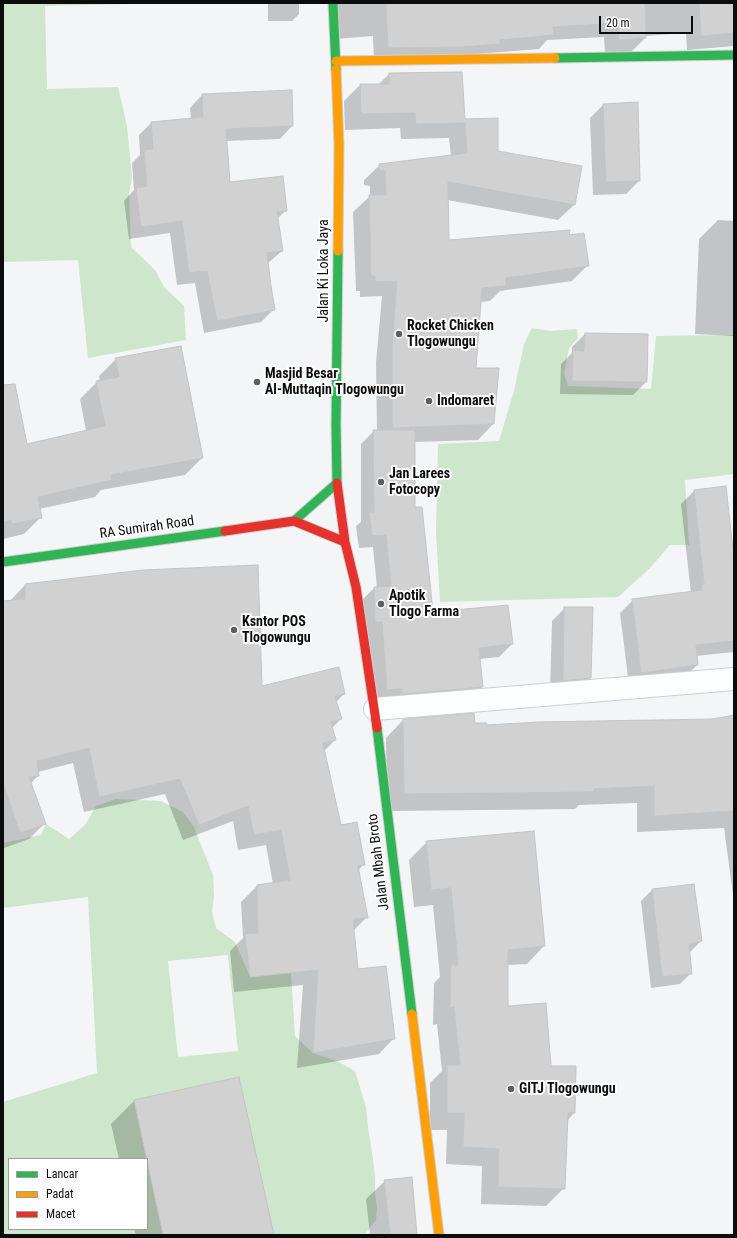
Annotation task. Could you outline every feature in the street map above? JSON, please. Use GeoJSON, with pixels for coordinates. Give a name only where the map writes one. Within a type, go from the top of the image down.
{"type":"FeatureCollection","features":[{"type":"Feature","properties":{"kind":"main road","name":"Jalan Ki Loka Jaya"},"geometry":{"type":"LineString","coordinates":[[333,3],[339,146],[336,425],[337,483],[345,542]]}},
{"type":"Feature","properties":{"kind":"main road"},"geometry":{"type":"LineString","coordinates":[[336,61],[734,55]]}},
{"type":"Feature","properties":{"kind":"main road"},"geometry":{"type":"LineString","coordinates":[[337,483],[294,521],[345,542]]}},
{"type":"Feature","properties":{"kind":"main road","name":"RA Sumirah Road"},"geometry":{"type":"LineString","coordinates":[[3,562],[294,521]]}},
{"type":"Feature","properties":{"kind":"main road","name":"Jalan Mbah Broto"},"geometry":{"type":"LineString","coordinates":[[345,542],[356,587],[375,709],[439,1235]]}},
{"type":"Feature","properties":{"kind":"street"},"geometry":{"type":"LineString","coordinates":[[375,709],[734,680]]}},
{"type":"Feature","properties":{"kind":"green space"},"geometry":{"type":"Polygon","coordinates":[[[3,3],[130,3],[45,6],[47,89],[118,87],[127,126],[132,177],[129,194],[131,247],[155,270],[164,287],[184,306],[186,340],[88,358],[78,260],[3,262],[3,3]]]}},
{"type":"Feature","properties":{"kind":"green space"},"geometry":{"type":"Polygon","coordinates":[[[532,328],[550,331],[577,329],[578,338],[569,348],[564,374],[568,386],[651,389],[656,336],[734,335],[734,474],[685,480],[689,545],[670,545],[650,568],[618,597],[440,602],[436,532],[438,444],[499,441],[514,391],[524,344],[532,328]]]}},
{"type":"Feature","properties":{"kind":"green space"},"geometry":{"type":"Polygon","coordinates":[[[116,799],[161,801],[183,812],[194,827],[213,875],[214,896],[212,912],[216,928],[235,942],[250,977],[291,973],[295,1036],[313,1053],[339,1062],[355,1071],[366,1107],[375,1175],[375,1195],[377,1207],[376,1220],[366,1235],[3,1235],[3,1102],[97,1073],[88,897],[3,908],[3,843],[41,835],[46,824],[69,839],[85,825],[96,806],[116,799]],[[228,955],[168,961],[178,1057],[238,1051],[228,955]]]}},
{"type":"Feature","properties":{"kind":"building"},"geometry":{"type":"Polygon","coordinates":[[[386,3],[645,3],[646,38],[619,40],[618,23],[553,27],[554,35],[500,40],[500,44],[461,47],[388,48],[386,3]]]}},
{"type":"Feature","properties":{"kind":"building"},"geometry":{"type":"Polygon","coordinates":[[[699,3],[734,3],[734,33],[701,36],[699,3]]]}},
{"type":"Feature","properties":{"kind":"building"},"geometry":{"type":"Polygon","coordinates":[[[462,72],[465,119],[498,118],[498,151],[582,166],[575,205],[448,182],[449,240],[570,230],[569,235],[584,233],[589,266],[506,278],[506,286],[482,288],[476,368],[499,368],[494,424],[392,428],[392,347],[397,281],[376,282],[375,276],[371,276],[369,195],[386,195],[385,171],[379,170],[379,164],[467,153],[465,123],[416,124],[415,113],[361,114],[360,84],[389,84],[389,73],[462,72]]]}},
{"type":"Feature","properties":{"kind":"building"},"geometry":{"type":"Polygon","coordinates":[[[292,90],[293,126],[226,129],[230,182],[283,176],[287,211],[277,212],[283,251],[267,253],[275,310],[217,321],[207,271],[189,273],[182,221],[141,227],[136,188],[147,186],[144,150],[153,149],[151,122],[203,117],[202,94],[292,90]]]}},
{"type":"Feature","properties":{"kind":"building"},"geometry":{"type":"Polygon","coordinates":[[[638,102],[640,181],[606,182],[603,104],[638,102]]]}},
{"type":"Feature","properties":{"kind":"building"},"geometry":{"type":"Polygon","coordinates":[[[585,333],[648,334],[647,382],[572,381],[573,350],[584,351],[585,333]]]}},
{"type":"Feature","properties":{"kind":"building"},"geometry":{"type":"Polygon","coordinates":[[[181,346],[203,458],[111,475],[112,480],[38,497],[42,518],[12,524],[11,520],[3,522],[3,385],[15,384],[27,444],[105,426],[96,381],[119,377],[115,358],[181,346]]]}},
{"type":"Feature","properties":{"kind":"building"},"geometry":{"type":"Polygon","coordinates":[[[373,430],[415,430],[415,507],[422,507],[433,612],[508,605],[513,644],[479,648],[483,687],[402,694],[402,689],[387,690],[382,622],[375,622],[374,587],[391,586],[386,535],[372,536],[369,512],[374,512],[373,430]]]}},
{"type":"Feature","properties":{"kind":"building"},"geometry":{"type":"Polygon","coordinates":[[[726,486],[734,558],[734,641],[696,645],[698,665],[641,673],[632,599],[702,590],[702,584],[704,584],[694,490],[726,486]]]}},
{"type":"Feature","properties":{"kind":"building"},"geometry":{"type":"Polygon","coordinates":[[[258,565],[262,686],[339,667],[345,694],[335,697],[342,719],[331,722],[336,740],[323,743],[341,825],[357,822],[365,865],[358,866],[368,918],[353,919],[358,969],[386,966],[395,1039],[313,1053],[318,970],[250,977],[245,934],[258,933],[257,885],[290,880],[281,830],[254,835],[248,806],[199,825],[180,779],[99,797],[89,748],[37,761],[39,776],[29,777],[46,824],[20,833],[3,783],[3,601],[25,599],[25,584],[143,570],[258,565]]]}},
{"type":"Feature","properties":{"kind":"building"},"geometry":{"type":"Polygon","coordinates":[[[564,607],[593,607],[591,678],[563,681],[564,607]]]}},
{"type":"Feature","properties":{"kind":"building"},"geometry":{"type":"Polygon","coordinates":[[[474,713],[475,723],[487,723],[487,725],[539,722],[712,719],[734,715],[734,811],[654,816],[654,786],[594,789],[594,792],[404,794],[403,719],[474,713]]]}},
{"type":"Feature","properties":{"kind":"building"},"geometry":{"type":"Polygon","coordinates":[[[534,831],[545,946],[508,950],[508,1006],[546,1003],[551,1066],[576,1066],[575,1113],[568,1113],[565,1189],[498,1187],[499,1149],[463,1147],[464,1113],[447,1113],[447,1065],[460,1065],[454,1007],[450,1008],[451,965],[458,965],[451,888],[431,890],[426,841],[534,831]]]}},
{"type":"Feature","properties":{"kind":"building"},"geometry":{"type":"Polygon","coordinates":[[[694,884],[702,941],[689,944],[692,974],[662,977],[652,889],[694,884]]]}},
{"type":"Feature","properties":{"kind":"building"},"geometry":{"type":"Polygon","coordinates":[[[239,1077],[274,1235],[163,1235],[148,1165],[148,1158],[146,1158],[134,1100],[239,1077]]]}},
{"type":"Feature","properties":{"kind":"building"},"geometry":{"type":"Polygon","coordinates":[[[412,1177],[417,1235],[390,1235],[384,1180],[412,1177]]]}},
{"type":"Feature","properties":{"kind":"traffic: fast"},"geometry":{"type":"LineString","coordinates":[[333,3],[336,69]]}},
{"type":"Feature","properties":{"kind":"traffic: fast"},"geometry":{"type":"LineString","coordinates":[[555,58],[734,55]]}},
{"type":"Feature","properties":{"kind":"traffic: fast"},"geometry":{"type":"LineString","coordinates":[[294,521],[337,483],[336,425],[338,251]]}},
{"type":"Feature","properties":{"kind":"traffic: fast"},"geometry":{"type":"LineString","coordinates":[[3,562],[225,531]]}},
{"type":"Feature","properties":{"kind":"traffic: fast"},"geometry":{"type":"LineString","coordinates":[[377,728],[412,1014]]}},
{"type":"Feature","properties":{"kind":"traffic: slow"},"geometry":{"type":"LineString","coordinates":[[336,61],[555,58]]}},
{"type":"Feature","properties":{"kind":"traffic: slow"},"geometry":{"type":"LineString","coordinates":[[336,69],[339,146],[338,251]]}},
{"type":"Feature","properties":{"kind":"traffic: slow"},"geometry":{"type":"LineString","coordinates":[[412,1014],[439,1235]]}},
{"type":"Feature","properties":{"kind":"traffic: jam"},"geometry":{"type":"LineString","coordinates":[[337,483],[345,542]]}},
{"type":"Feature","properties":{"kind":"traffic: jam"},"geometry":{"type":"LineString","coordinates":[[294,521],[345,542],[356,587],[377,728]]}},
{"type":"Feature","properties":{"kind":"traffic: jam"},"geometry":{"type":"LineString","coordinates":[[225,531],[294,521]]}},
{"type":"Feature","properties":{"kind":"place","name":"Rocket Chicken Tlogowungu"},"geometry":{"type":"Point","coordinates":[399,334]}},
{"type":"Feature","properties":{"kind":"place","name":"Masjid Besar Al-Muttaqin Tlogowungu"},"geometry":{"type":"Point","coordinates":[257,382]}},
{"type":"Feature","properties":{"kind":"place","name":"Indomaret"},"geometry":{"type":"Point","coordinates":[429,401]}},
{"type":"Feature","properties":{"kind":"place","name":"Jan Larees Fotocopy"},"geometry":{"type":"Point","coordinates":[381,482]}},
{"type":"Feature","properties":{"kind":"place","name":"Apotik Tlogo Farma"},"geometry":{"type":"Point","coordinates":[381,604]}},
{"type":"Feature","properties":{"kind":"place","name":"Ksntor POS Tlogowungu"},"geometry":{"type":"Point","coordinates":[234,630]}},
{"type":"Feature","properties":{"kind":"place","name":"GITJ Tlogowungu"},"geometry":{"type":"Point","coordinates":[511,1089]}}]}
